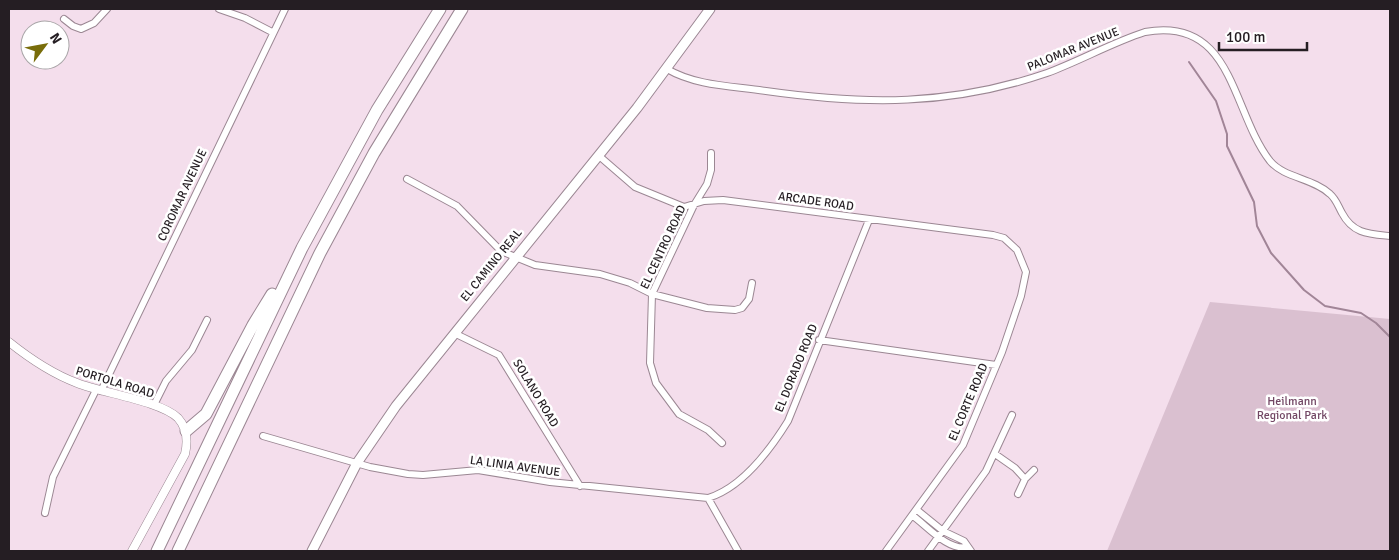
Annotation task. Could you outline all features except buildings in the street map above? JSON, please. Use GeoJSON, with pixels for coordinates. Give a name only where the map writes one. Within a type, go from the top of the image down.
{"type":"FeatureCollection","features":[{"type":"Feature","properties":{"kind":"highway"},"geometry":{"type":"LineString","coordinates":[[157,551],[302,248],[378,110],[440,9]]}},
{"type":"Feature","properties":{"kind":"highway"},"geometry":{"type":"LineString","coordinates":[[178,551],[302,288],[355,186],[462,9]]}},
{"type":"Feature","properties":{"kind":"highway"},"geometry":{"type":"LineString","coordinates":[[186,431],[206,414],[252,325],[302,248]]}},
{"type":"Feature","properties":{"kind":"highway"},"geometry":{"type":"LineString","coordinates":[[183,551],[198,509]]}},
{"type":"Feature","properties":{"kind":"main road","name":"EL CAMINO REAL"},"geometry":{"type":"LineString","coordinates":[[312,551],[357,463],[396,406],[667,69],[710,9]]}},
{"type":"Feature","properties":{"kind":"street"},"geometry":{"type":"LineString","coordinates":[[64,19],[81,29],[94,23],[107,9]]}},
{"type":"Feature","properties":{"kind":"street"},"geometry":{"type":"LineString","coordinates":[[219,9],[245,18],[272,32]]}},
{"type":"Feature","properties":{"kind":"street","name":"COROMAR AVENUE"},"geometry":{"type":"LineString","coordinates":[[45,513],[53,477],[99,390],[272,32],[285,9]]}},
{"type":"Feature","properties":{"kind":"street","name":"PALOMAR AVENUE"},"geometry":{"type":"LineString","coordinates":[[667,69],[680,78],[692,81],[828,100],[898,101],[960,96],[1002,87],[1047,73],[1145,32],[1166,30],[1185,33],[1202,42],[1222,63],[1261,145],[1273,164],[1324,189],[1335,200],[1346,221],[1355,229],[1390,236]]}},
{"type":"Feature","properties":{"kind":"street","name":"EL CENTRO ROAD"},"geometry":{"type":"LineString","coordinates":[[711,153],[711,170],[707,184],[694,205],[652,294],[650,363],[652,376],[679,414],[708,430],[722,444]]}},
{"type":"Feature","properties":{"kind":"street","name":"ARCADE ROAD"},"geometry":{"type":"LineString","coordinates":[[598,155],[635,187],[684,207],[704,201],[722,200],[1004,238],[1017,250],[1026,272]]}},
{"type":"Feature","properties":{"kind":"street"},"geometry":{"type":"LineString","coordinates":[[407,179],[457,206],[476,223],[495,246],[542,267],[617,278],[652,294],[707,308],[735,310],[746,305],[752,283]]}},
{"type":"Feature","properties":{"kind":"street","name":"EL DORADO ROAD"},"geometry":{"type":"LineString","coordinates":[[708,498],[717,496],[736,482],[782,430],[792,413],[819,340],[869,220]]}},
{"type":"Feature","properties":{"kind":"street","name":"EL CORTE ROAD"},"geometry":{"type":"LineString","coordinates":[[886,551],[963,445],[1013,320],[1026,272]]}},
{"type":"Feature","properties":{"kind":"street"},"geometry":{"type":"LineString","coordinates":[[154,405],[166,381],[192,350],[207,320]]}},
{"type":"Feature","properties":{"kind":"street","name":"SOLANO ROAD"},"geometry":{"type":"LineString","coordinates":[[454,333],[499,355],[580,486]]}},
{"type":"Feature","properties":{"kind":"street"},"geometry":{"type":"LineString","coordinates":[[819,340],[996,365]]}},
{"type":"Feature","properties":{"kind":"street","name":"PORTOLA ROAD"},"geometry":{"type":"LineString","coordinates":[[9,342],[55,372],[99,390],[154,405],[174,416],[186,431]]}},
{"type":"Feature","properties":{"kind":"street"},"geometry":{"type":"LineString","coordinates":[[928,551],[973,491],[995,454],[1012,415]]}},
{"type":"Feature","properties":{"kind":"street"},"geometry":{"type":"LineString","coordinates":[[132,551],[185,454],[187,445],[186,431]]}},
{"type":"Feature","properties":{"kind":"street","name":"LA LINIA AVENUE"},"geometry":{"type":"LineString","coordinates":[[263,436],[357,463],[408,474],[423,475],[472,470],[580,486],[708,498]]}},
{"type":"Feature","properties":{"kind":"street"},"geometry":{"type":"LineString","coordinates":[[995,454],[1008,462],[1026,479]]}},
{"type":"Feature","properties":{"kind":"street"},"geometry":{"type":"LineString","coordinates":[[1018,494],[1026,479],[1034,470]]}},
{"type":"Feature","properties":{"kind":"street"},"geometry":{"type":"LineString","coordinates":[[708,498],[738,551]]}},
{"type":"Feature","properties":{"kind":"street"},"geometry":{"type":"LineString","coordinates":[[915,513],[962,548],[969,549]]}},
{"type":"Feature","properties":{"kind":"green space","name":"Heilmann Regional Park"},"geometry":{"type":"Polygon","coordinates":[[[1210,302],[1390,319],[1390,551],[1107,551],[1210,302]]]}},
{"type":"Feature","properties":{"kind":"waterway"},"geometry":{"type":"LineString","coordinates":[[1189,62],[1216,101],[1227,134],[1227,146],[1254,202],[1257,226],[1271,253],[1304,290],[1325,306],[1361,313],[1376,323],[1390,337]]}}]}
